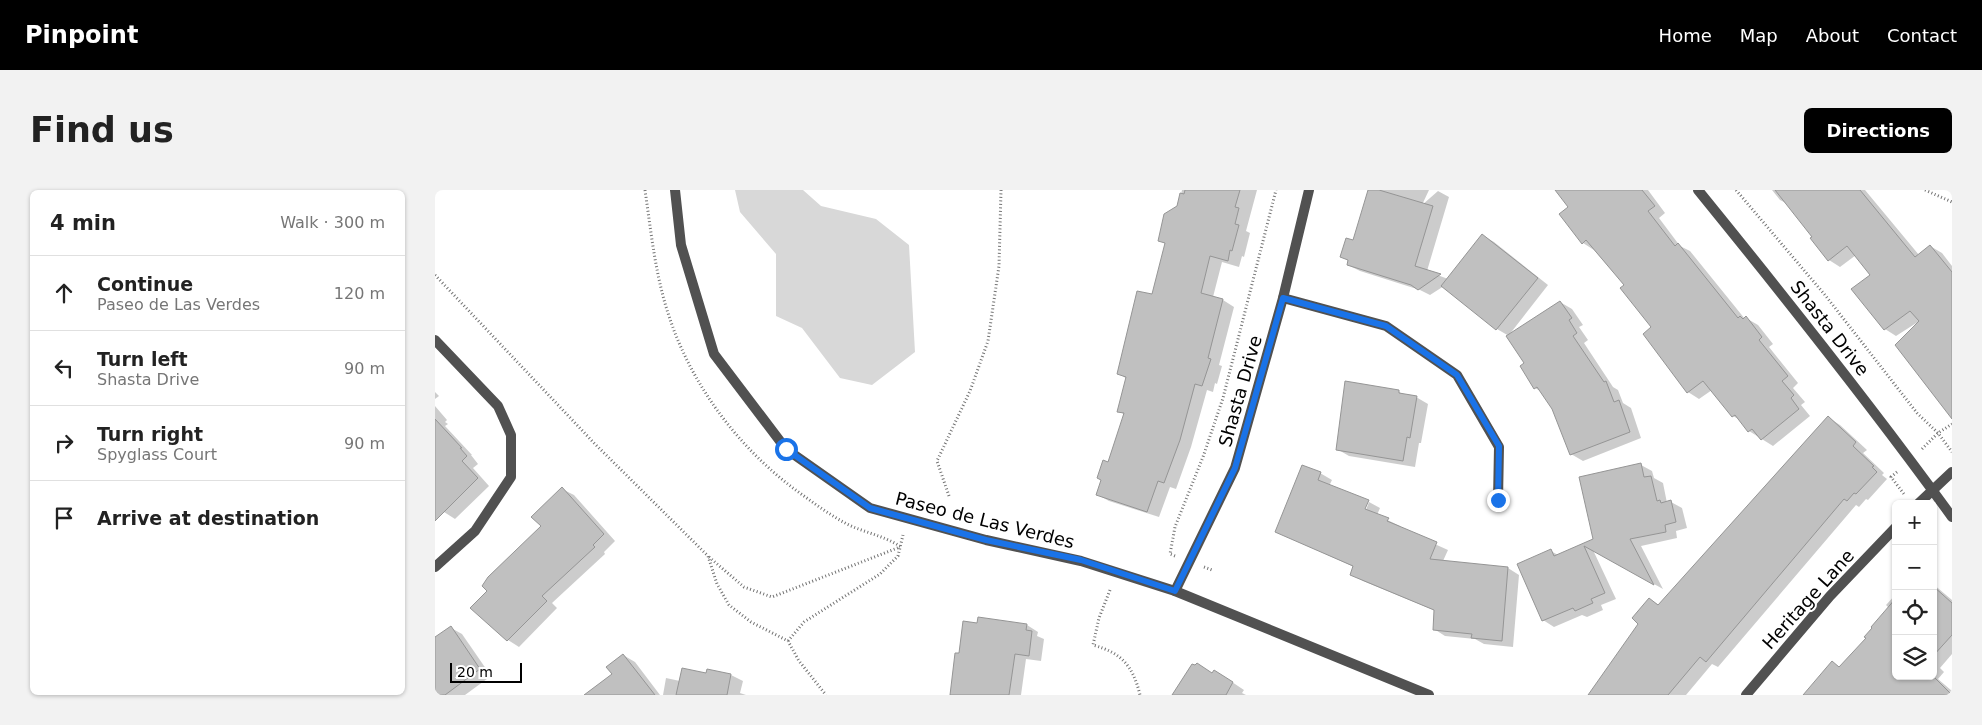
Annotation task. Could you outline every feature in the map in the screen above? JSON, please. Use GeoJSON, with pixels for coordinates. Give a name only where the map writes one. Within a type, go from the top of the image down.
{"type":"FeatureCollection","features":[{"type":"Feature","properties":{"kind":"street","name":"Paseo de Las Verdes"},"geometry":{"type":"LineString","coordinates":[[675,190],[681,245],[714,354],[786,449],[870,508],[986,540],[1081,560],[1175,591],[1429,695]]}},
{"type":"Feature","properties":{"kind":"street","name":"Shasta Drive"},"geometry":{"type":"LineString","coordinates":[[1175,591],[1235,468],[1283,298],[1309,190]]}},
{"type":"Feature","properties":{"kind":"street","name":"Shasta Drive"},"geometry":{"type":"LineString","coordinates":[[1698,190],[1808,325],[1952,517]]}},
{"type":"Feature","properties":{"kind":"street"},"geometry":{"type":"LineString","coordinates":[[1283,298],[1386,326],[1457,375],[1499,446],[1498,500]]}},
{"type":"Feature","properties":{"kind":"street"},"geometry":{"type":"LineString","coordinates":[[435,340],[498,406],[511,435],[511,477],[475,532],[435,567]]}},
{"type":"Feature","properties":{"kind":"street"},"geometry":{"type":"LineString","coordinates":[[1922,500],[1952,472]]}},
{"type":"Feature","properties":{"kind":"street","name":"Heritage Lane"},"geometry":{"type":"LineString","coordinates":[[1746,695],[1830,596],[1892,531]]}},
{"type":"Feature","properties":{"kind":"path"},"geometry":{"type":"LineString","coordinates":[[949,496],[937,460],[970,391],[988,341],[999,266],[1001,190]]}},
{"type":"Feature","properties":{"kind":"path"},"geometry":{"type":"LineString","coordinates":[[1212,570],[1170,554],[1175,527],[1203,457],[1223,398],[1276,190]]}},
{"type":"Feature","properties":{"kind":"path"},"geometry":{"type":"LineString","coordinates":[[1736,190],[1825,295],[1917,413],[1938,433],[1952,452]]}},
{"type":"Feature","properties":{"kind":"path"},"geometry":{"type":"LineString","coordinates":[[1925,190],[1952,202]]}},
{"type":"Feature","properties":{"kind":"path"},"geometry":{"type":"LineString","coordinates":[[435,276],[594,443],[708,556],[744,587],[772,597],[901,547]]}},
{"type":"Feature","properties":{"kind":"path"},"geometry":{"type":"LineString","coordinates":[[1938,433],[1952,424]]}},
{"type":"Feature","properties":{"kind":"path"},"geometry":{"type":"LineString","coordinates":[[788,641],[804,622],[880,574],[898,556],[907,518]]}},
{"type":"Feature","properties":{"kind":"path"},"geometry":{"type":"LineString","coordinates":[[708,556],[717,584],[729,605],[751,622],[788,641],[799,661],[826,695]]}},
{"type":"Feature","properties":{"kind":"path"},"geometry":{"type":"LineString","coordinates":[[1110,590],[1099,618],[1093,645],[1111,650],[1127,663],[1136,678],[1140,695]]}},
{"type":"Feature","properties":{"kind":"shaded area"},"geometry":{"type":"Polygon","coordinates":[[[735,190],[803,190],[821,206],[876,219],[909,245],[915,352],[872,385],[840,378],[802,328],[776,316],[776,254],[740,212],[735,190]]]}},
{"type":"Feature","properties":{"kind":"building"},"geometry":{"type":"Polygon","coordinates":[[[1185,190],[1240,190],[1235,207],[1239,208],[1235,224],[1239,225],[1228,261],[1210,256],[1201,293],[1223,299],[1208,358],[1211,359],[1202,386],[1195,384],[1180,440],[1164,483],[1158,481],[1147,512],[1096,495],[1101,480],[1097,478],[1103,460],[1108,462],[1124,413],[1117,412],[1126,377],[1117,374],[1137,291],[1152,294],[1165,243],[1158,241],[1164,214],[1177,206],[1180,193],[1184,194],[1185,190]]]}},
{"type":"Feature","properties":{"kind":"building"},"geometry":{"type":"Polygon","coordinates":[[[1368,190],[1379,190],[1433,206],[1415,266],[1441,274],[1418,290],[1411,285],[1347,265],[1348,260],[1340,257],[1346,238],[1353,240],[1368,190]]]}},
{"type":"Feature","properties":{"kind":"building"},"geometry":{"type":"Polygon","coordinates":[[[1555,190],[1642,190],[1655,206],[1648,211],[1675,246],[1678,243],[1738,318],[1740,316],[1743,319],[1746,316],[1762,337],[1759,340],[1788,376],[1782,381],[1794,395],[1791,398],[1799,409],[1761,440],[1752,429],[1748,432],[1735,415],[1732,417],[1703,381],[1687,393],[1643,334],[1651,327],[1620,288],[1624,285],[1586,240],[1582,244],[1559,214],[1568,207],[1555,190]]]}},
{"type":"Feature","properties":{"kind":"building"},"geometry":{"type":"Polygon","coordinates":[[[1775,190],[1860,190],[1915,257],[1930,245],[1952,272],[1952,419],[1895,345],[1919,321],[1910,311],[1884,330],[1851,289],[1870,275],[1847,246],[1828,261],[1810,238],[1812,237],[1775,190]]]}},
{"type":"Feature","properties":{"kind":"building"},"geometry":{"type":"Polygon","coordinates":[[[1482,234],[1538,278],[1496,330],[1441,286],[1482,234]]]}},
{"type":"Feature","properties":{"kind":"building"},"geometry":{"type":"Polygon","coordinates":[[[1560,301],[1572,318],[1569,320],[1577,333],[1573,336],[1604,382],[1606,381],[1614,402],[1619,400],[1630,432],[1570,455],[1552,409],[1537,387],[1534,389],[1520,366],[1524,363],[1506,336],[1560,301]]]}},
{"type":"Feature","properties":{"kind":"building"},"geometry":{"type":"Polygon","coordinates":[[[1345,381],[1399,390],[1399,393],[1417,396],[1410,438],[1407,437],[1403,461],[1336,450],[1345,381]]]}},
{"type":"Feature","properties":{"kind":"building"},"geometry":{"type":"Polygon","coordinates":[[[1828,416],[1856,442],[1853,446],[1874,466],[1872,467],[1877,472],[1856,494],[1854,493],[1847,501],[1844,499],[1706,662],[1700,657],[1668,695],[1588,695],[1638,624],[1632,618],[1649,598],[1658,605],[1828,416]]]}},
{"type":"Feature","properties":{"kind":"building"},"geometry":{"type":"Polygon","coordinates":[[[435,419],[462,448],[460,448],[467,456],[462,461],[478,478],[435,521],[435,419]]]}},
{"type":"Feature","properties":{"kind":"building"},"geometry":{"type":"Polygon","coordinates":[[[1641,463],[1644,477],[1651,476],[1657,501],[1660,500],[1661,503],[1671,500],[1676,522],[1665,525],[1666,532],[1630,539],[1654,585],[1584,546],[1605,593],[1591,599],[1593,603],[1575,611],[1573,608],[1542,621],[1517,564],[1551,549],[1554,556],[1593,539],[1579,477],[1641,463]]]}},
{"type":"Feature","properties":{"kind":"building"},"geometry":{"type":"Polygon","coordinates":[[[1302,465],[1321,472],[1318,480],[1369,500],[1365,509],[1389,518],[1387,521],[1437,542],[1430,559],[1508,567],[1502,641],[1471,638],[1472,634],[1433,630],[1434,610],[1350,575],[1353,566],[1275,532],[1302,465]]]}},
{"type":"Feature","properties":{"kind":"building"},"geometry":{"type":"Polygon","coordinates":[[[562,487],[604,534],[593,545],[595,547],[542,596],[547,601],[507,641],[470,608],[487,591],[482,586],[488,577],[541,526],[531,517],[562,487]]]}},
{"type":"Feature","properties":{"kind":"building"},"geometry":{"type":"Polygon","coordinates":[[[1937,590],[1952,603],[1952,635],[1937,652],[1937,590]]]}},
{"type":"Feature","properties":{"kind":"building"},"geometry":{"type":"Polygon","coordinates":[[[1892,603],[1892,680],[1937,680],[1952,695],[1803,695],[1832,661],[1839,667],[1866,638],[1864,637],[1892,603]]]}},
{"type":"Feature","properties":{"kind":"building"},"geometry":{"type":"Polygon","coordinates":[[[978,617],[1027,624],[1026,630],[1032,631],[1029,656],[1015,654],[1009,695],[950,695],[955,653],[959,653],[963,621],[977,623],[978,617]]]}},
{"type":"Feature","properties":{"kind":"building"},"geometry":{"type":"Polygon","coordinates":[[[451,626],[480,669],[445,695],[435,695],[435,637],[451,626]]]}},
{"type":"Feature","properties":{"kind":"building"},"geometry":{"type":"Polygon","coordinates":[[[623,654],[655,695],[584,695],[612,674],[606,667],[623,654]]]}},
{"type":"Feature","properties":{"kind":"building"},"geometry":{"type":"Polygon","coordinates":[[[1197,663],[1212,673],[1214,670],[1233,682],[1226,695],[1172,695],[1192,664],[1195,665],[1197,663]]]}},
{"type":"Feature","properties":{"kind":"building"},"geometry":{"type":"Polygon","coordinates":[[[682,668],[706,673],[707,669],[731,674],[727,695],[676,695],[682,668]]]}},
{"type":"Feature","properties":{"kind":"route"},"geometry":{"type":"LineString","coordinates":[[786,449],[870,508],[986,540],[1081,560],[1175,591],[1235,468],[1283,298],[1386,326],[1457,375],[1499,446],[1498,500]]}}]}
